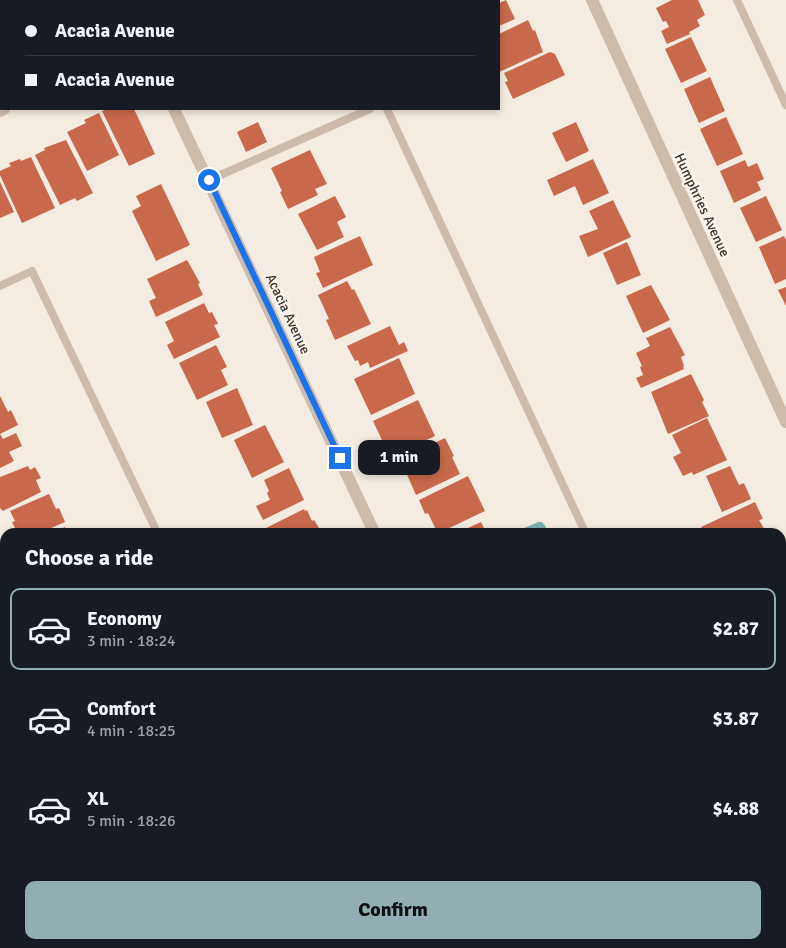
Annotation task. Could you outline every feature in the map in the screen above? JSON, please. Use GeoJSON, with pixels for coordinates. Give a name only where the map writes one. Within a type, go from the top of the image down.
{"type":"FeatureCollection","features":[{"type":"Feature","properties":{"kind":"street","name":"Humphries Avenue"},"geometry":{"type":"LineString","coordinates":[[592,0],[786,422]]}},
{"type":"Feature","properties":{"kind":"street","name":"Acacia Avenue"},"geometry":{"type":"LineString","coordinates":[[174,110],[372,528]]}},
{"type":"Feature","properties":{"kind":"lane"},"geometry":{"type":"LineString","coordinates":[[738,0],[786,105]]}},
{"type":"Feature","properties":{"kind":"lane"},"geometry":{"type":"LineString","coordinates":[[209,180],[368,110]]}},
{"type":"Feature","properties":{"kind":"lane"},"geometry":{"type":"LineString","coordinates":[[388,110],[583,528]]}},
{"type":"Feature","properties":{"kind":"lane"},"geometry":{"type":"LineString","coordinates":[[0,286],[32,271],[155,528]]}},
{"type":"Feature","properties":{"kind":"water"},"geometry":{"type":"Polygon","coordinates":[[[538,522],[542,522],[546,527],[546,528],[524,528],[538,522]]]}},
{"type":"Feature","properties":{"kind":"building"},"geometry":{"type":"Polygon","coordinates":[[[506,0],[515,19],[500,26],[500,3],[506,0]]]}},
{"type":"Feature","properties":{"kind":"building"},"geometry":{"type":"Polygon","coordinates":[[[672,0],[698,0],[705,15],[697,20],[700,26],[689,32],[690,34],[667,44],[661,31],[669,27],[666,21],[663,22],[656,8],[672,0]]]}},
{"type":"Feature","properties":{"kind":"building"},"geometry":{"type":"Polygon","coordinates":[[[528,20],[533,31],[535,30],[543,52],[500,72],[500,34],[528,20]]]}},
{"type":"Feature","properties":{"kind":"building"},"geometry":{"type":"Polygon","coordinates":[[[691,37],[707,71],[681,83],[665,49],[691,37]]]}},
{"type":"Feature","properties":{"kind":"building"},"geometry":{"type":"Polygon","coordinates":[[[550,52],[555,54],[565,75],[513,99],[505,82],[508,81],[504,73],[550,52]]]}},
{"type":"Feature","properties":{"kind":"building"},"geometry":{"type":"Polygon","coordinates":[[[710,77],[725,111],[699,123],[684,89],[710,77]]]}},
{"type":"Feature","properties":{"kind":"building"},"geometry":{"type":"Polygon","coordinates":[[[134,110],[155,154],[129,166],[102,111],[134,110]]]}},
{"type":"Feature","properties":{"kind":"building"},"geometry":{"type":"Polygon","coordinates":[[[99,113],[119,155],[87,171],[67,132],[86,123],[84,120],[99,113]]]}},
{"type":"Feature","properties":{"kind":"building"},"geometry":{"type":"Polygon","coordinates":[[[726,117],[743,154],[717,166],[700,129],[726,117]]]}},
{"type":"Feature","properties":{"kind":"building"},"geometry":{"type":"Polygon","coordinates":[[[258,122],[267,142],[246,152],[237,132],[258,122]]]}},
{"type":"Feature","properties":{"kind":"building"},"geometry":{"type":"Polygon","coordinates":[[[576,122],[589,151],[566,162],[552,133],[576,122]]]}},
{"type":"Feature","properties":{"kind":"building"},"geometry":{"type":"Polygon","coordinates":[[[66,140],[93,193],[77,201],[75,198],[60,205],[35,155],[45,150],[44,148],[66,140]]]}},
{"type":"Feature","properties":{"kind":"building"},"geometry":{"type":"Polygon","coordinates":[[[310,150],[327,184],[315,189],[318,195],[288,209],[271,168],[310,150]]]}},
{"type":"Feature","properties":{"kind":"building"},"geometry":{"type":"Polygon","coordinates":[[[31,157],[55,208],[22,223],[0,175],[0,171],[11,166],[9,163],[31,157]]]}},
{"type":"Feature","properties":{"kind":"building"},"geometry":{"type":"Polygon","coordinates":[[[593,159],[609,193],[583,205],[575,186],[554,196],[547,180],[593,159]]]}},
{"type":"Feature","properties":{"kind":"building"},"geometry":{"type":"Polygon","coordinates":[[[745,160],[748,167],[757,163],[764,179],[757,182],[761,190],[734,203],[720,171],[745,160]]]}},
{"type":"Feature","properties":{"kind":"building"},"geometry":{"type":"Polygon","coordinates":[[[0,182],[14,212],[0,218],[0,182]]]}},
{"type":"Feature","properties":{"kind":"building"},"geometry":{"type":"Polygon","coordinates":[[[161,184],[190,245],[156,261],[132,211],[141,206],[136,196],[161,184]]]}},
{"type":"Feature","properties":{"kind":"building"},"geometry":{"type":"Polygon","coordinates":[[[335,196],[346,217],[337,222],[344,237],[317,250],[298,214],[335,196]]]}},
{"type":"Feature","properties":{"kind":"building"},"geometry":{"type":"Polygon","coordinates":[[[766,196],[782,230],[756,242],[740,208],[766,196]]]}},
{"type":"Feature","properties":{"kind":"building"},"geometry":{"type":"Polygon","coordinates":[[[613,200],[631,237],[588,257],[579,236],[598,229],[589,211],[613,200]]]}},
{"type":"Feature","properties":{"kind":"building"},"geometry":{"type":"Polygon","coordinates":[[[360,236],[373,265],[323,288],[316,273],[320,272],[314,257],[360,236]]]}},
{"type":"Feature","properties":{"kind":"building"},"geometry":{"type":"Polygon","coordinates":[[[784,236],[786,240],[786,279],[775,284],[759,247],[784,236]]]}},
{"type":"Feature","properties":{"kind":"building"},"geometry":{"type":"Polygon","coordinates":[[[627,242],[641,275],[617,285],[603,253],[627,242]]]}},
{"type":"Feature","properties":{"kind":"building"},"geometry":{"type":"Polygon","coordinates":[[[187,260],[200,283],[198,284],[203,295],[156,317],[149,301],[156,298],[147,279],[187,260]]]}},
{"type":"Feature","properties":{"kind":"building"},"geometry":{"type":"Polygon","coordinates":[[[347,281],[352,290],[354,289],[371,324],[335,340],[326,320],[329,319],[318,295],[347,281]]]}},
{"type":"Feature","properties":{"kind":"building"},"geometry":{"type":"Polygon","coordinates":[[[651,285],[670,320],[643,333],[626,296],[651,285]]]}},
{"type":"Feature","properties":{"kind":"building"},"geometry":{"type":"Polygon","coordinates":[[[786,287],[786,306],[778,290],[786,287]]]}},
{"type":"Feature","properties":{"kind":"building"},"geometry":{"type":"Polygon","coordinates":[[[204,303],[209,313],[212,312],[218,324],[214,325],[220,337],[174,359],[167,345],[174,341],[165,322],[204,303]]]}},
{"type":"Feature","properties":{"kind":"building"},"geometry":{"type":"Polygon","coordinates":[[[390,326],[399,345],[404,342],[408,351],[370,368],[368,362],[360,366],[358,360],[355,361],[347,346],[390,326]]]}},
{"type":"Feature","properties":{"kind":"building"},"geometry":{"type":"Polygon","coordinates":[[[670,327],[685,355],[681,357],[684,369],[641,388],[636,378],[643,375],[640,367],[642,366],[636,353],[650,346],[646,338],[670,327]]]}},
{"type":"Feature","properties":{"kind":"building"},"geometry":{"type":"Polygon","coordinates":[[[216,345],[227,367],[221,370],[228,385],[197,400],[179,363],[216,345]]]}},
{"type":"Feature","properties":{"kind":"building"},"geometry":{"type":"Polygon","coordinates":[[[399,358],[415,394],[371,415],[354,379],[399,358]]]}},
{"type":"Feature","properties":{"kind":"building"},"geometry":{"type":"Polygon","coordinates":[[[691,374],[704,400],[702,402],[709,416],[668,434],[651,392],[691,374]]]}},
{"type":"Feature","properties":{"kind":"building"},"geometry":{"type":"Polygon","coordinates":[[[237,388],[253,425],[222,438],[206,402],[237,388]]]}},
{"type":"Feature","properties":{"kind":"building"},"geometry":{"type":"Polygon","coordinates":[[[0,396],[8,412],[11,410],[18,425],[0,434],[0,396]]]}},
{"type":"Feature","properties":{"kind":"building"},"geometry":{"type":"Polygon","coordinates":[[[418,400],[435,436],[390,457],[373,421],[418,400]]]}},
{"type":"Feature","properties":{"kind":"building"},"geometry":{"type":"Polygon","coordinates":[[[707,418],[727,460],[693,475],[692,472],[683,476],[673,457],[681,453],[672,435],[707,418]]]}},
{"type":"Feature","properties":{"kind":"building"},"geometry":{"type":"Polygon","coordinates":[[[265,425],[284,462],[252,478],[234,440],[265,425]]]}},
{"type":"Feature","properties":{"kind":"building"},"geometry":{"type":"Polygon","coordinates":[[[16,433],[22,446],[9,452],[14,461],[0,468],[0,434],[3,439],[16,433]]]}},
{"type":"Feature","properties":{"kind":"building"},"geometry":{"type":"Polygon","coordinates":[[[445,438],[460,474],[416,495],[400,459],[445,438]]]}},
{"type":"Feature","properties":{"kind":"building"},"geometry":{"type":"Polygon","coordinates":[[[28,466],[30,470],[35,467],[41,478],[36,480],[41,492],[3,511],[0,508],[0,477],[28,466]]]}},
{"type":"Feature","properties":{"kind":"building"},"geometry":{"type":"Polygon","coordinates":[[[730,466],[739,485],[744,483],[751,499],[722,512],[706,476],[730,466]]]}},
{"type":"Feature","properties":{"kind":"building"},"geometry":{"type":"Polygon","coordinates":[[[289,468],[304,500],[263,520],[256,506],[270,500],[267,493],[269,491],[264,480],[289,468]]]}},
{"type":"Feature","properties":{"kind":"building"},"geometry":{"type":"Polygon","coordinates":[[[468,476],[485,511],[449,528],[435,528],[428,513],[425,514],[419,500],[468,476]]]}},
{"type":"Feature","properties":{"kind":"building"},"geometry":{"type":"Polygon","coordinates":[[[49,494],[56,509],[59,508],[65,522],[51,528],[15,528],[12,522],[15,521],[10,511],[49,494]]]}},
{"type":"Feature","properties":{"kind":"building"},"geometry":{"type":"Polygon","coordinates":[[[755,502],[763,519],[759,520],[764,528],[702,528],[755,502]]]}},
{"type":"Feature","properties":{"kind":"building"},"geometry":{"type":"Polygon","coordinates":[[[304,509],[305,511],[307,510],[312,521],[314,520],[319,528],[266,528],[304,509]]]}},
{"type":"Feature","properties":{"kind":"building"},"geometry":{"type":"Polygon","coordinates":[[[481,522],[484,528],[468,528],[481,522]]]}},
{"type":"Feature","properties":{"kind":"route"},"geometry":{"type":"LineString","coordinates":[[209,180],[340,458]]}}]}
